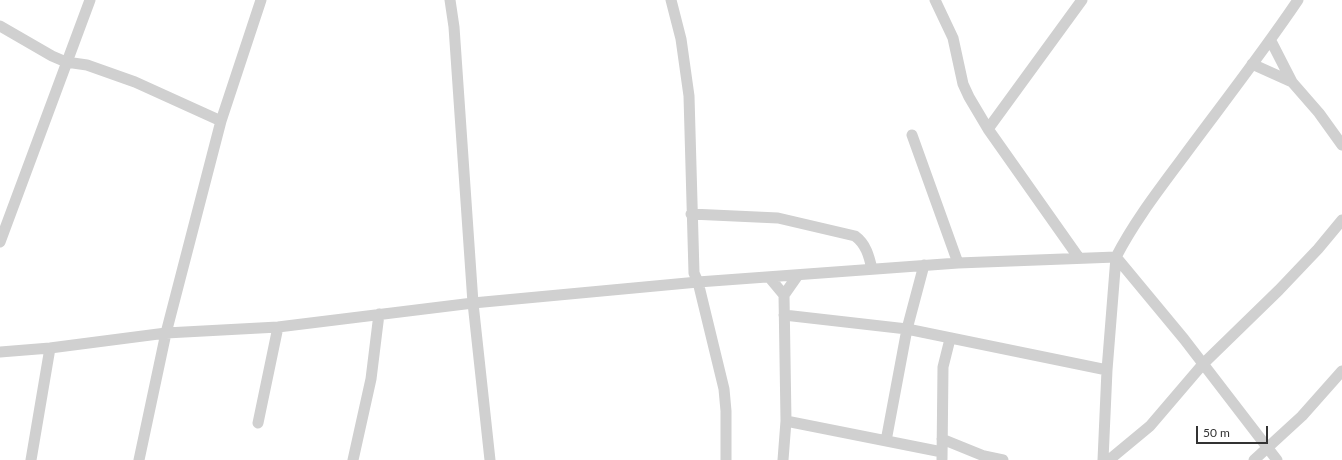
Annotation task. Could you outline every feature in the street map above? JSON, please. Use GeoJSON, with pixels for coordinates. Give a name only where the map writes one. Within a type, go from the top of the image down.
{"type":"FeatureCollection","features":[{"type":"Feature","properties":{"kind":"street"},"geometry":{"type":"LineString","coordinates":[[0,242],[9,222],[66,62],[90,0]]}},
{"type":"Feature","properties":{"kind":"street"},"geometry":{"type":"LineString","coordinates":[[139,460],[166,333],[221,121],[261,0]]}},
{"type":"Feature","properties":{"kind":"street"},"geometry":{"type":"LineString","coordinates":[[459,0],[451,5],[473,303],[490,460]]}},
{"type":"Feature","properties":{"kind":"street"},"geometry":{"type":"LineString","coordinates":[[671,0],[681,39],[689,96],[691,214],[694,272],[698,282],[724,388],[726,411],[726,460]]}},
{"type":"Feature","properties":{"kind":"street"},"geometry":{"type":"LineString","coordinates":[[935,0],[953,38],[963,84],[969,97],[988,129],[1079,258]]}},
{"type":"Feature","properties":{"kind":"street"},"geometry":{"type":"LineString","coordinates":[[988,129],[1082,0]]}},
{"type":"Feature","properties":{"kind":"street"},"geometry":{"type":"LineString","coordinates":[[1103,460],[1107,370],[1116,257],[1125,240],[1152,199],[1252,64],[1271,41],[1298,0]]}},
{"type":"Feature","properties":{"kind":"street"},"geometry":{"type":"LineString","coordinates":[[0,26],[66,62],[87,65],[106,71],[221,121]]}},
{"type":"Feature","properties":{"kind":"street"},"geometry":{"type":"LineString","coordinates":[[1271,41],[1292,82],[1319,113],[1342,145]]}},
{"type":"Feature","properties":{"kind":"street"},"geometry":{"type":"LineString","coordinates":[[1252,64],[1292,82]]}},
{"type":"Feature","properties":{"kind":"street"},"geometry":{"type":"LineString","coordinates":[[912,136],[958,263]]}},
{"type":"Feature","properties":{"kind":"street"},"geometry":{"type":"LineString","coordinates":[[691,214],[778,218],[855,236],[862,241],[867,251],[872,269]]}},
{"type":"Feature","properties":{"kind":"street"},"geometry":{"type":"LineString","coordinates":[[1109,460],[1150,426],[1203,364],[1299,270],[1342,220]]}},
{"type":"Feature","properties":{"kind":"street"},"geometry":{"type":"LineString","coordinates":[[0,352],[50,348],[166,333],[278,327],[473,303],[698,282],[924,265],[1116,257]]}},
{"type":"Feature","properties":{"kind":"street"},"geometry":{"type":"LineString","coordinates":[[1116,257],[1203,364],[1277,460]]}},
{"type":"Feature","properties":{"kind":"street"},"geometry":{"type":"LineString","coordinates":[[886,441],[907,329],[924,265]]}},
{"type":"Feature","properties":{"kind":"street"},"geometry":{"type":"LineString","coordinates":[[783,460],[786,420],[784,295],[798,275]]}},
{"type":"Feature","properties":{"kind":"street"},"geometry":{"type":"LineString","coordinates":[[768,277],[784,295]]}},
{"type":"Feature","properties":{"kind":"street"},"geometry":{"type":"LineString","coordinates":[[352,460],[370,386],[376,348],[379,314]]}},
{"type":"Feature","properties":{"kind":"street"},"geometry":{"type":"LineString","coordinates":[[784,315],[907,329],[1107,370]]}},
{"type":"Feature","properties":{"kind":"street"},"geometry":{"type":"LineString","coordinates":[[258,423],[278,327]]}},
{"type":"Feature","properties":{"kind":"street"},"geometry":{"type":"LineString","coordinates":[[786,420],[886,441],[942,456],[942,367],[950,339]]}},
{"type":"Feature","properties":{"kind":"street"},"geometry":{"type":"LineString","coordinates":[[31,460],[50,348]]}},
{"type":"Feature","properties":{"kind":"street"},"geometry":{"type":"LineString","coordinates":[[1254,460],[1298,420],[1342,371]]}},
{"type":"Feature","properties":{"kind":"street"},"geometry":{"type":"LineString","coordinates":[[942,439],[984,456],[1003,460]]}}]}
